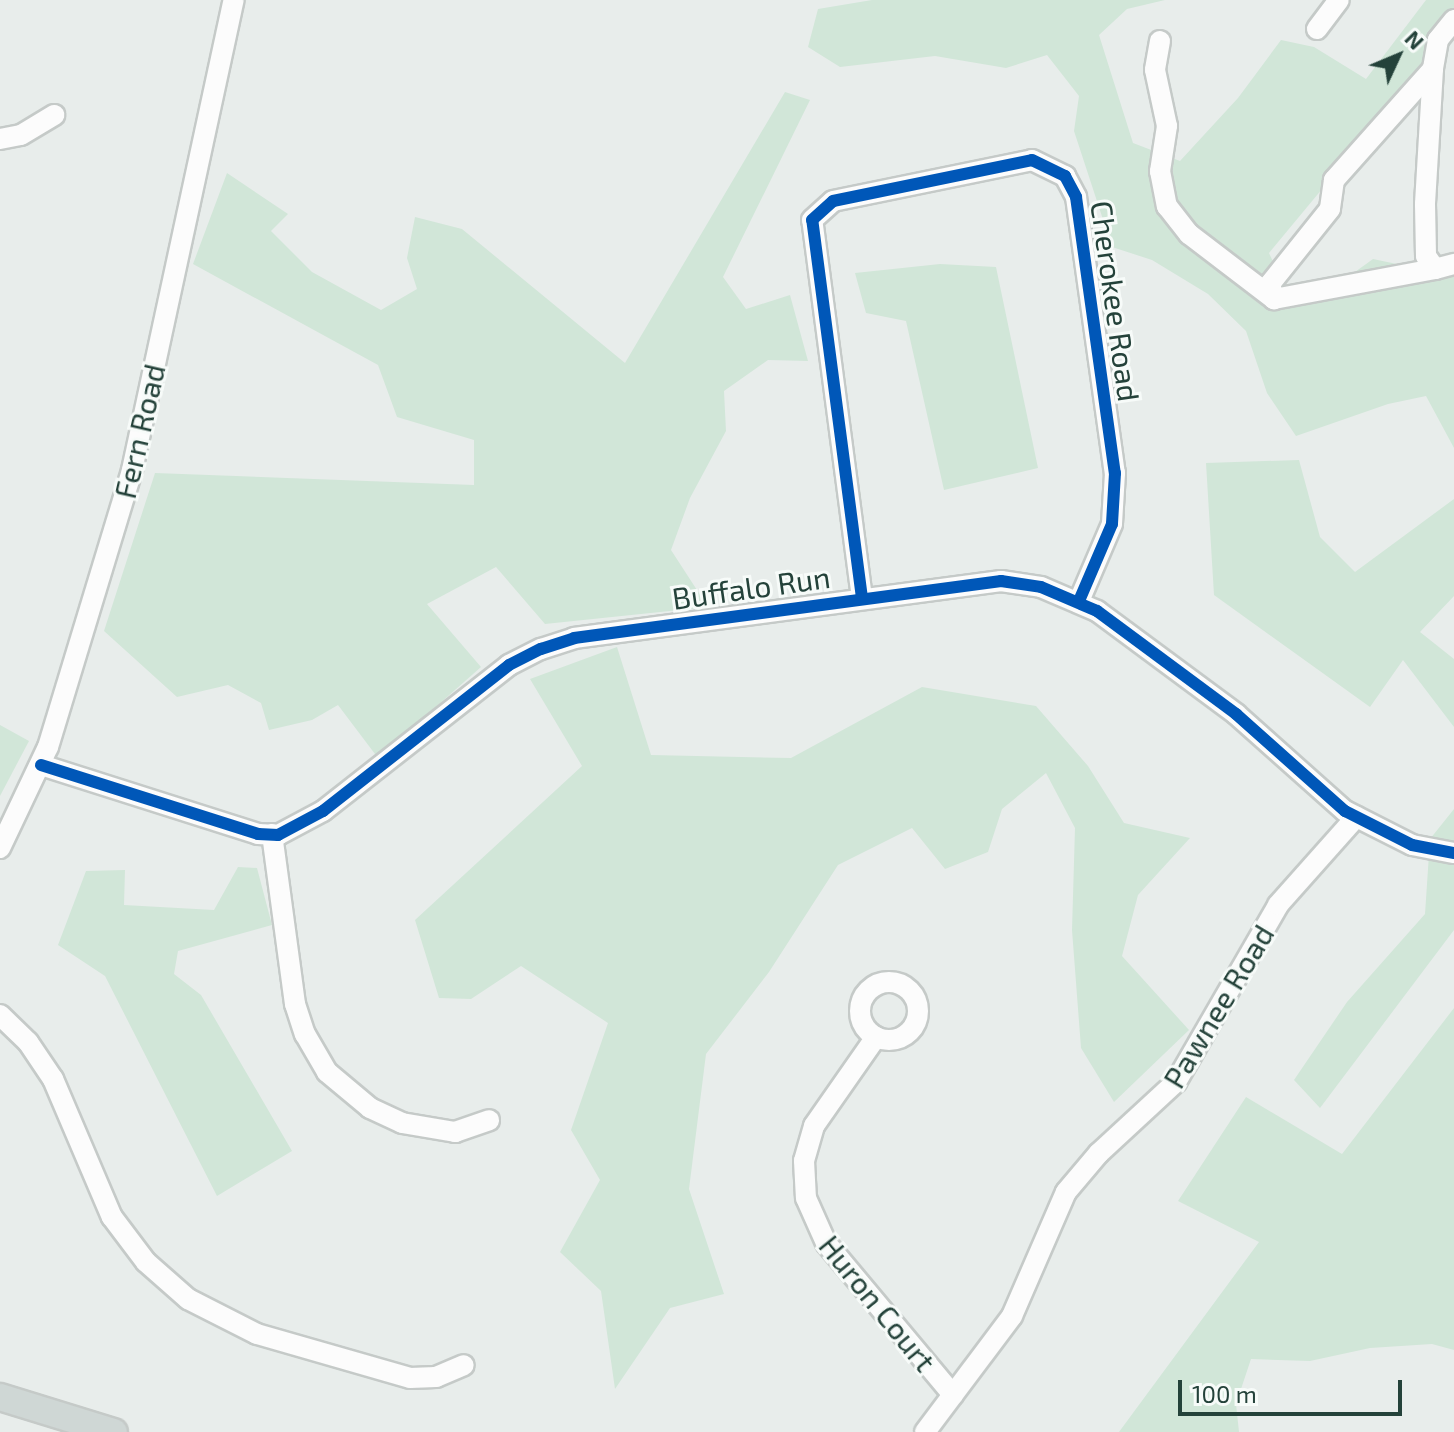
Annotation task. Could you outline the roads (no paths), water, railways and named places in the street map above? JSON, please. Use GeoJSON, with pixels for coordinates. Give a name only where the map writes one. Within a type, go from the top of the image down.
{"type":"FeatureCollection","features":[{"type":"Feature","properties":{"kind":"main road"},"geometry":{"type":"LineString","coordinates":[[0,1397],[114,1432]]}},
{"type":"Feature","properties":{"kind":"street","name":"Fern Road"},"geometry":{"type":"LineString","coordinates":[[0,848],[41,765],[132,470],[234,0]]}},
{"type":"Feature","properties":{"kind":"street"},"geometry":{"type":"LineString","coordinates":[[1317,29],[1339,0]]}},
{"type":"Feature","properties":{"kind":"street"},"geometry":{"type":"LineString","coordinates":[[1160,41],[1155,70],[1167,126],[1160,171],[1167,206],[1189,234],[1274,299],[1438,263],[1433,69],[1438,40],[1454,20]]}},
{"type":"Feature","properties":{"kind":"street"},"geometry":{"type":"LineString","coordinates":[[1274,299],[1270,284],[1330,209],[1334,180],[1433,69]]}},
{"type":"Feature","properties":{"kind":"street"},"geometry":{"type":"LineString","coordinates":[[0,139],[21,135],[54,115]]}},
{"type":"Feature","properties":{"kind":"street","name":"Cherokee Road"},"geometry":{"type":"LineString","coordinates":[[862,598],[812,220],[833,201],[1032,160],[1065,176],[1076,197],[1115,473],[1112,524],[1079,601]]}},
{"type":"Feature","properties":{"kind":"street","name":"Buffalo Run"},"geometry":{"type":"LineString","coordinates":[[272,834],[323,811],[509,665],[541,649],[574,638],[1001,581],[1041,587],[1079,601],[1236,714],[1356,817],[1412,845],[1454,853]]}},
{"type":"Feature","properties":{"kind":"street"},"geometry":{"type":"LineString","coordinates":[[41,765],[258,834],[272,834],[295,1004],[305,1034],[327,1072],[370,1108],[402,1123],[455,1132],[489,1120]]}},
{"type":"Feature","properties":{"kind":"street","name":"Pawnee Road"},"geometry":{"type":"LineString","coordinates":[[925,1432],[1025,1293],[1066,1192],[1099,1153],[1176,1082],[1278,905],[1356,817]]}},
{"type":"Feature","properties":{"kind":"street"},"geometry":{"type":"LineString","coordinates":[[0,1015],[28,1042],[53,1079],[112,1217],[146,1262],[188,1299],[257,1334],[410,1378],[436,1377],[464,1365]]}},
{"type":"Feature","properties":{"kind":"street","name":"Huron Court"},"geometry":{"type":"LineString","coordinates":[[876,1037],[814,1126],[804,1161],[806,1198],[826,1243],[953,1395]]}}]}
